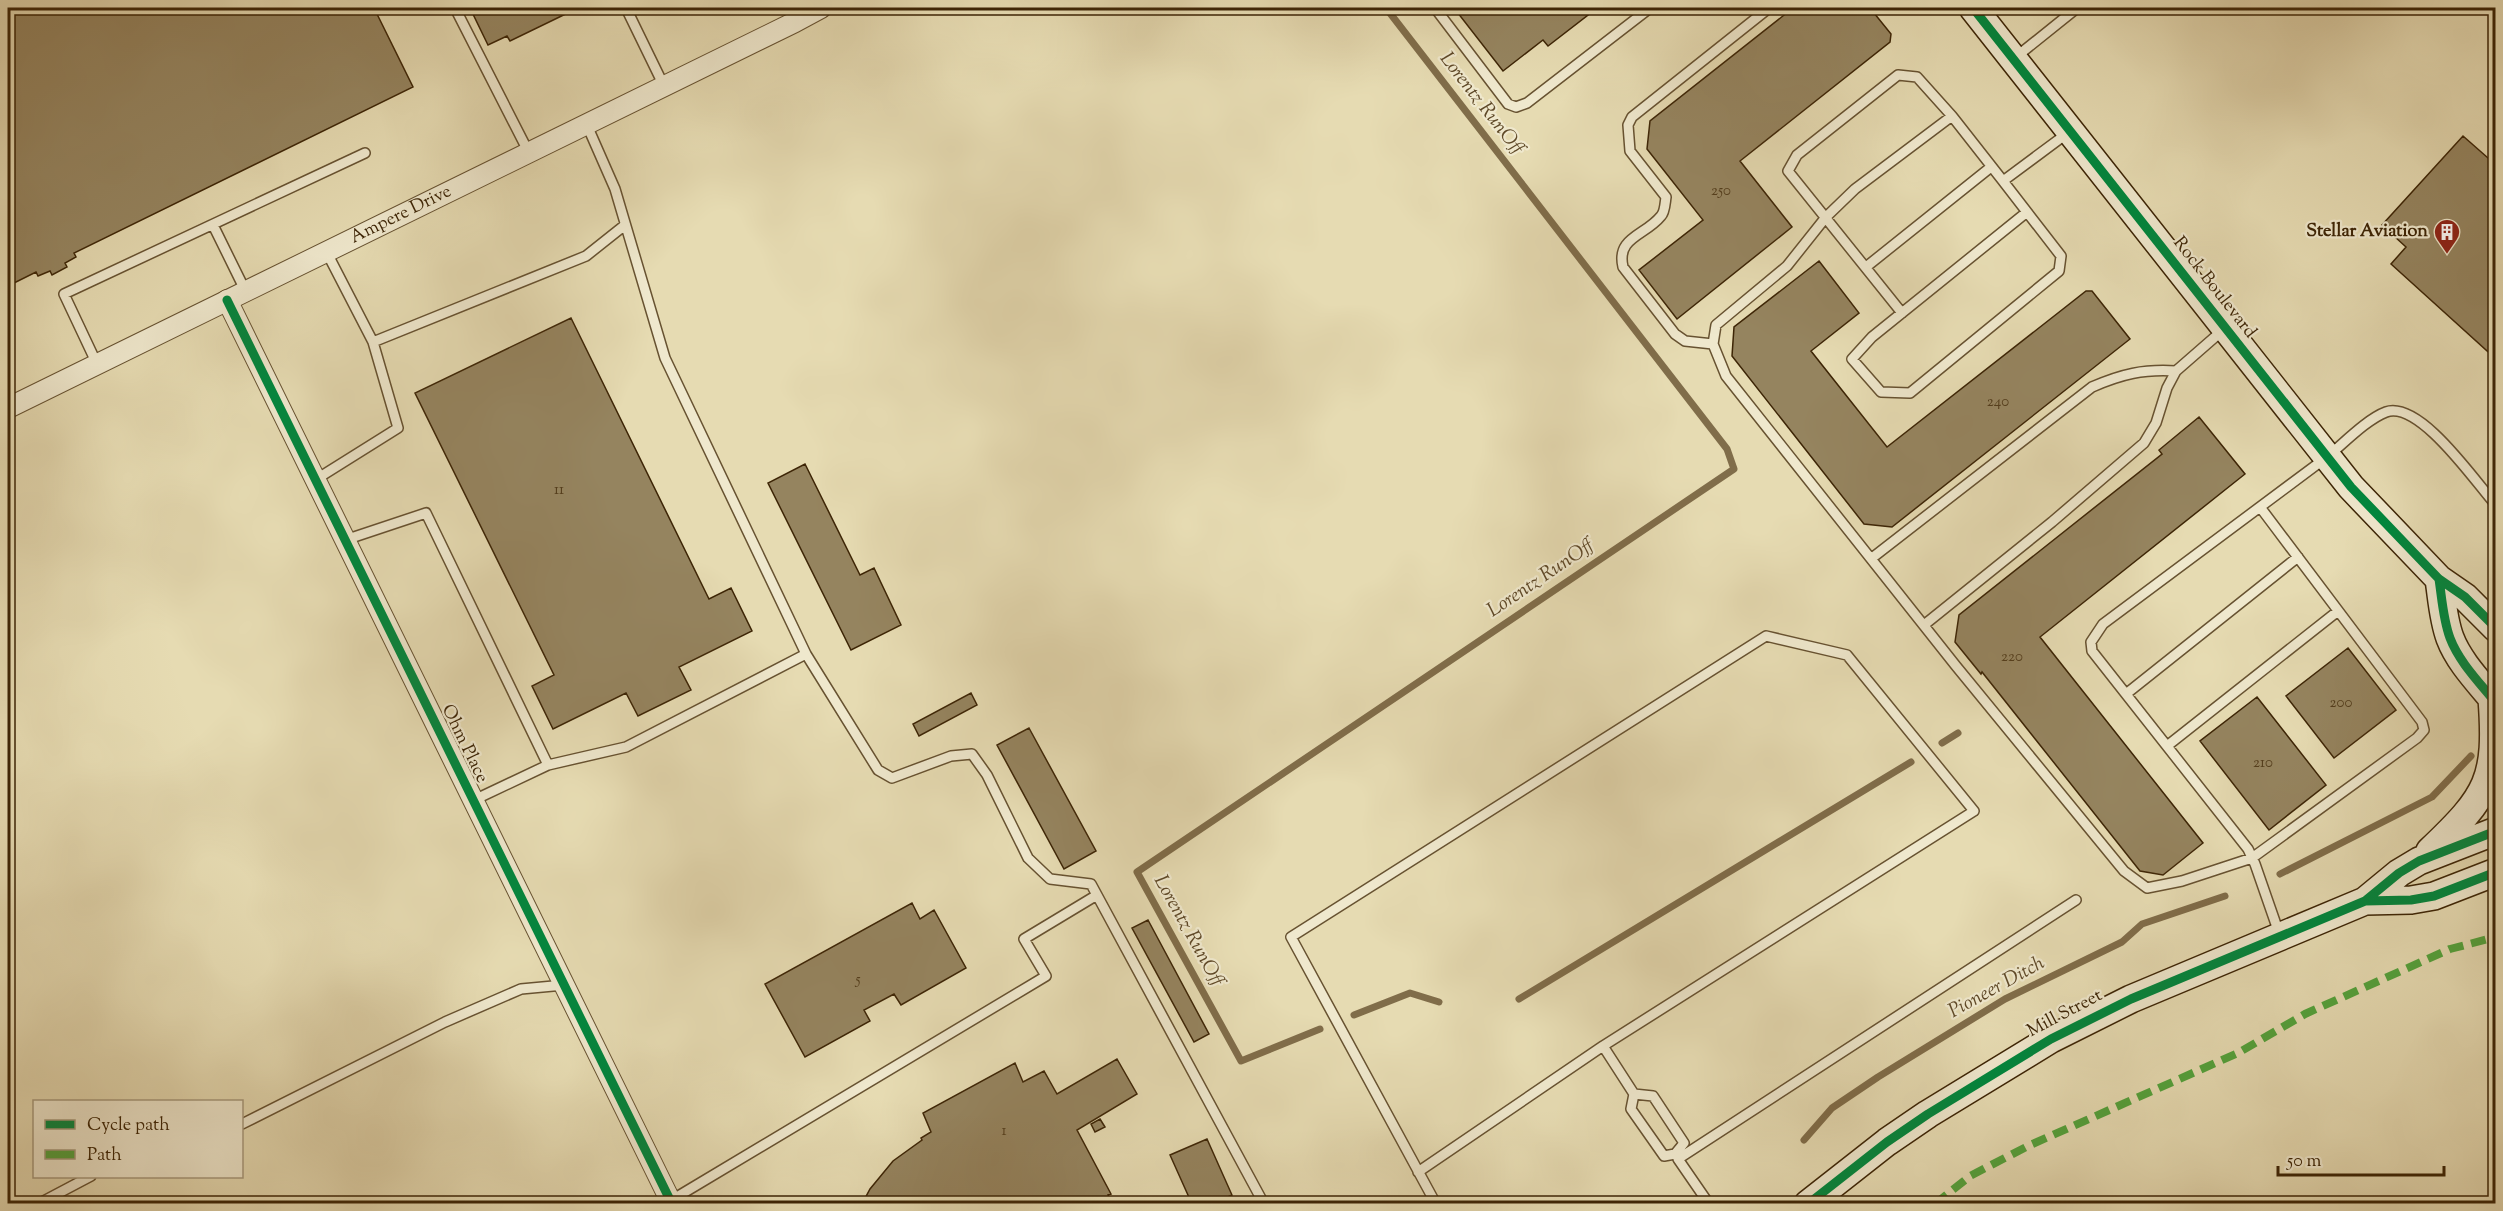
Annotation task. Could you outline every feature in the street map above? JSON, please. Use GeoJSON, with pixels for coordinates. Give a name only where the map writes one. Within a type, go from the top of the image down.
{"type":"FeatureCollection","features":[{"type":"Feature","properties":{"kind":"main road","name":"Rock Boulevard"},"geometry":{"type":"LineString","coordinates":[[1973,8],[2327,457],[2376,515],[2439,579],[2465,597],[2496,628]]}},
{"type":"Feature","properties":{"kind":"main road"},"geometry":{"type":"LineString","coordinates":[[2419,861],[2457,826],[2483,790],[2491,773],[2494,757],[2494,700],[2461,658],[2451,640],[2443,613],[2439,579]]}},
{"type":"Feature","properties":{"kind":"main road","name":"Mill Street"},"geometry":{"type":"LineString","coordinates":[[1808,1203],[1887,1142],[1928,1114],[2051,1039],[2131,999],[2365,901],[2398,873],[2419,861],[2496,831]]}},
{"type":"Feature","properties":{"kind":"main road","name":"Mill Street"},"geometry":{"type":"LineString","coordinates":[[2365,901],[2411,900],[2434,896],[2491,875]]}},
{"type":"Feature","properties":{"kind":"street","name":"Ampere Drive"},"geometry":{"type":"LineString","coordinates":[[8,408],[821,8]]}},
{"type":"Feature","properties":{"kind":"street","name":"Ohm Place"},"geometry":{"type":"LineString","coordinates":[[227,300],[671,1202]]}},
{"type":"Feature","properties":{"kind":"lane"},"geometry":{"type":"LineString","coordinates":[[455,8],[528,152]]}},
{"type":"Feature","properties":{"kind":"lane"},"geometry":{"type":"LineString","coordinates":[[626,8],[664,87]]}},
{"type":"Feature","properties":{"kind":"lane"},"geometry":{"type":"LineString","coordinates":[[1435,8],[1508,104],[1516,107],[1527,103],[1650,8]]}},
{"type":"Feature","properties":{"kind":"lane"},"geometry":{"type":"LineString","coordinates":[[1713,344],[1685,341],[1675,334],[1623,267],[1620,257],[1623,247],[1662,216],[1666,197],[1630,151],[1628,125],[1632,117],[1769,8]]}},
{"type":"Feature","properties":{"kind":"lane"},"geometry":{"type":"LineString","coordinates":[[2014,59],[2077,8]]}},
{"type":"Feature","properties":{"kind":"lane"},"geometry":{"type":"LineString","coordinates":[[1902,313],[1788,171],[1797,155],[1899,75],[1917,76],[1952,116],[1991,167],[2003,181],[2027,212],[2061,256],[2059,271],[1910,393],[1881,392],[1852,359],[1872,337],[1902,313],[2027,212]]}},
{"type":"Feature","properties":{"kind":"lane"},"geometry":{"type":"LineString","coordinates":[[1952,116],[1855,189],[1826,217],[1787,266],[1716,325],[1713,344],[1726,376],[1924,625],[2124,871],[2147,888],[2182,881],[2252,858],[2418,738],[2424,730],[2422,722],[2260,507]]}},
{"type":"Feature","properties":{"kind":"lane"},"geometry":{"type":"LineString","coordinates":[[586,123],[615,189],[665,358],[806,654],[878,770],[892,778],[951,756],[972,754],[987,775],[1028,858],[1050,879],[1092,884],[1263,1203]]}},
{"type":"Feature","properties":{"kind":"lane"},"geometry":{"type":"LineString","coordinates":[[2003,181],[2070,131]]}},
{"type":"Feature","properties":{"kind":"lane"},"geometry":{"type":"LineString","coordinates":[[97,363],[64,294],[365,153]]}},
{"type":"Feature","properties":{"kind":"lane"},"geometry":{"type":"LineString","coordinates":[[1866,267],[1991,167]]}},
{"type":"Feature","properties":{"kind":"lane"},"geometry":{"type":"LineString","coordinates":[[213,225],[245,291]]}},
{"type":"Feature","properties":{"kind":"lane"},"geometry":{"type":"LineString","coordinates":[[373,342],[586,256],[625,225]]}},
{"type":"Feature","properties":{"kind":"lane"},"geometry":{"type":"LineString","coordinates":[[315,480],[398,428],[373,342],[326,251]]}},
{"type":"Feature","properties":{"kind":"lane"},"geometry":{"type":"LineString","coordinates":[[1924,625],[2052,522],[2144,443],[2156,423],[2176,371],[2225,329]]}},
{"type":"Feature","properties":{"kind":"lane"},"geometry":{"type":"LineString","coordinates":[[1872,558],[2092,387],[2119,375],[2151,370],[2176,371]]}},
{"type":"Feature","properties":{"kind":"lane"},"geometry":{"type":"LineString","coordinates":[[2280,936],[2248,849],[2092,651],[2091,642],[2097,630],[2327,457],[2362,428],[2388,411],[2405,413],[2429,427],[2496,505]]}},
{"type":"Feature","properties":{"kind":"lane"},"geometry":{"type":"LineString","coordinates":[[345,540],[426,513],[548,765]]}},
{"type":"Feature","properties":{"kind":"lane"},"geometry":{"type":"LineString","coordinates":[[2126,694],[2298,557]]}},
{"type":"Feature","properties":{"kind":"lane"},"geometry":{"type":"LineString","coordinates":[[2167,747],[2338,611]]}},
{"type":"Feature","properties":{"kind":"lane"},"geometry":{"type":"LineString","coordinates":[[1418,1172],[1603,1046],[1974,811],[1847,655],[1766,636],[1291,937],[1418,1172],[1436,1203]]}},
{"type":"Feature","properties":{"kind":"lane"},"geometry":{"type":"LineString","coordinates":[[474,800],[548,765],[626,747],[806,654]]}},
{"type":"Feature","properties":{"kind":"lane"},"geometry":{"type":"LineString","coordinates":[[671,1202],[1046,976],[1024,939],[1097,895]]}},
{"type":"Feature","properties":{"kind":"lane"},"geometry":{"type":"LineString","coordinates":[[1603,1046],[1634,1094],[1631,1109],[1648,1135],[1664,1156],[1677,1157],[2076,900]]}},
{"type":"Feature","properties":{"kind":"lane"},"geometry":{"type":"LineString","coordinates":[[243,1123],[445,1022],[521,989],[564,985]]}},
{"type":"Feature","properties":{"kind":"lane"},"geometry":{"type":"LineString","coordinates":[[1634,1094],[1653,1096],[1684,1143],[1677,1157]]}},
{"type":"Feature","properties":{"kind":"lane"},"geometry":{"type":"LineString","coordinates":[[1677,1157],[1709,1203]]}},
{"type":"Feature","properties":{"kind":"lane"},"geometry":{"type":"LineString","coordinates":[[38,1203],[87,1178]]}},
{"type":"Feature","properties":{"kind":"building"},"geometry":{"type":"Polygon","coordinates":[[[23,8],[374,8],[413,87],[74,253],[76,257],[65,263],[67,267],[52,275],[50,271],[38,276],[36,272],[8,286],[8,15],[23,8]]]}},
{"type":"Feature","properties":{"kind":"building"},"geometry":{"type":"Polygon","coordinates":[[[470,8],[578,8],[510,41],[507,36],[488,45],[470,8]]]}},
{"type":"Feature","properties":{"kind":"building"},"geometry":{"type":"Polygon","coordinates":[[[1454,8],[1583,8],[1588,15],[1548,46],[1543,40],[1503,71],[1454,8]]]}},
{"type":"Feature","properties":{"kind":"building"},"geometry":{"type":"Polygon","coordinates":[[[1793,8],[1870,8],[1891,34],[1890,42],[1740,161],[1792,227],[1677,319],[1639,270],[1703,220],[1647,149],[1650,121],[1793,8]]]}},
{"type":"Feature","properties":{"kind":"building","name":"Stellar Aviation"},"geometry":{"type":"Polygon","coordinates":[[[2463,136],[2496,165],[2496,359],[2391,264],[2406,247],[2382,225],[2463,136]]]}},
{"type":"Feature","properties":{"kind":"building"},"geometry":{"type":"Polygon","coordinates":[[[1819,261],[1859,313],[1811,351],[1887,447],[2086,291],[2092,291],[2130,339],[1892,527],[1864,524],[1732,356],[1734,327],[1819,261]]]}},
{"type":"Feature","properties":{"kind":"building"},"geometry":{"type":"Polygon","coordinates":[[[571,318],[709,599],[731,588],[752,631],[679,667],[691,690],[638,716],[626,693],[553,729],[532,686],[554,675],[415,393],[571,318]]]}},
{"type":"Feature","properties":{"kind":"building"},"geometry":{"type":"Polygon","coordinates":[[[2199,417],[2245,474],[2040,637],[2203,843],[2163,875],[2140,871],[1982,672],[1981,674],[1955,642],[1959,615],[2162,454],[2159,450],[2199,417]]]}},
{"type":"Feature","properties":{"kind":"building"},"geometry":{"type":"Polygon","coordinates":[[[805,464],[860,575],[874,568],[901,625],[851,650],[768,483],[805,464]]]}},
{"type":"Feature","properties":{"kind":"building"},"geometry":{"type":"Polygon","coordinates":[[[2348,648],[2396,710],[2334,758],[2286,696],[2348,648]]]}},
{"type":"Feature","properties":{"kind":"building"},"geometry":{"type":"Polygon","coordinates":[[[971,693],[977,705],[919,736],[913,724],[971,693]]]}},
{"type":"Feature","properties":{"kind":"building"},"geometry":{"type":"Polygon","coordinates":[[[2257,697],[2326,785],[2269,830],[2200,741],[2257,697]]]}},
{"type":"Feature","properties":{"kind":"building"},"geometry":{"type":"Polygon","coordinates":[[[1029,728],[1096,851],[1064,869],[997,745],[1029,728]]]}},
{"type":"Feature","properties":{"kind":"building"},"geometry":{"type":"Polygon","coordinates":[[[912,903],[920,919],[934,910],[966,968],[901,1005],[894,994],[864,1010],[870,1021],[805,1057],[765,984],[912,903]]]}},
{"type":"Feature","properties":{"kind":"building"},"geometry":{"type":"Polygon","coordinates":[[[1148,920],[1209,1034],[1194,1042],[1132,928],[1148,920]]]}},
{"type":"Feature","properties":{"kind":"building"},"geometry":{"type":"Polygon","coordinates":[[[1117,1059],[1137,1094],[1077,1130],[1111,1194],[1108,1195],[1113,1204],[862,1204],[870,1189],[893,1161],[931,1132],[923,1113],[1015,1063],[1023,1082],[1044,1071],[1057,1094],[1117,1059]]]}},
{"type":"Feature","properties":{"kind":"building"},"geometry":{"type":"Polygon","coordinates":[[[1100,1119],[1105,1127],[1095,1132],[1091,1124],[1100,1119]]]}},
{"type":"Feature","properties":{"kind":"building"},"geometry":{"type":"Polygon","coordinates":[[[1207,1139],[1232,1195],[1212,1204],[1192,1204],[1170,1155],[1207,1139]]]}},
{"type":"Feature","properties":{"kind":"waterway","name":"Lorentz RunOff"},"geometry":{"type":"LineString","coordinates":[[1320,1029],[1241,1061],[1137,872],[1734,469],[1727,449],[1386,8]]}},
{"type":"Feature","properties":{"kind":"waterway","name":"Lorentz RunOff"},"geometry":{"type":"LineString","coordinates":[[1942,743],[1958,733]]}},
{"type":"Feature","properties":{"kind":"waterway","name":"Pioneer Ditch"},"geometry":{"type":"LineString","coordinates":[[2280,874],[2432,797],[2471,756]]}},
{"type":"Feature","properties":{"kind":"waterway","name":"Lorentz RunOff"},"geometry":{"type":"LineString","coordinates":[[1519,999],[1911,762]]}},
{"type":"Feature","properties":{"kind":"waterway","name":"Pioneer Ditch"},"geometry":{"type":"LineString","coordinates":[[1804,1140],[1832,1108],[2005,999],[2122,942],[2142,924],[2225,896]]}},
{"type":"Feature","properties":{"kind":"waterway","name":"Lorentz RunOff"},"geometry":{"type":"LineString","coordinates":[[1354,1015],[1410,993],[1439,1002]]}},
{"type":"Feature","properties":{"kind":"marked path"},"geometry":{"type":"LineString","coordinates":[[1935,1204],[1970,1176],[2028,1146],[2238,1053],[2305,1014],[2450,949],[2496,937]]}},
{"type":"Feature","properties":{"kind":"cycle path"},"geometry":{"type":"LineString","coordinates":[[1973,8],[2351,487],[2439,579],[2465,597],[2496,628]]}},
{"type":"Feature","properties":{"kind":"cycle path"},"geometry":{"type":"LineString","coordinates":[[227,300],[672,1204]]}},
{"type":"Feature","properties":{"kind":"cycle path"},"geometry":{"type":"LineString","coordinates":[[2439,579],[2446,624],[2454,647],[2470,672],[2496,703]]}},
{"type":"Feature","properties":{"kind":"cycle path"},"geometry":{"type":"LineString","coordinates":[[1808,1204],[1887,1142],[1928,1114],[2051,1039],[2131,999],[2365,901],[2399,873],[2419,861],[2496,831]]}},
{"type":"Feature","properties":{"kind":"cycle path"},"geometry":{"type":"LineString","coordinates":[[2365,901],[2411,900],[2434,896],[2496,872]]}},
{"type":"Feature","properties":{"kind":"place","name":"Stellar Aviation"},"geometry":{"type":"Point","coordinates":[2447,255]}}]}
